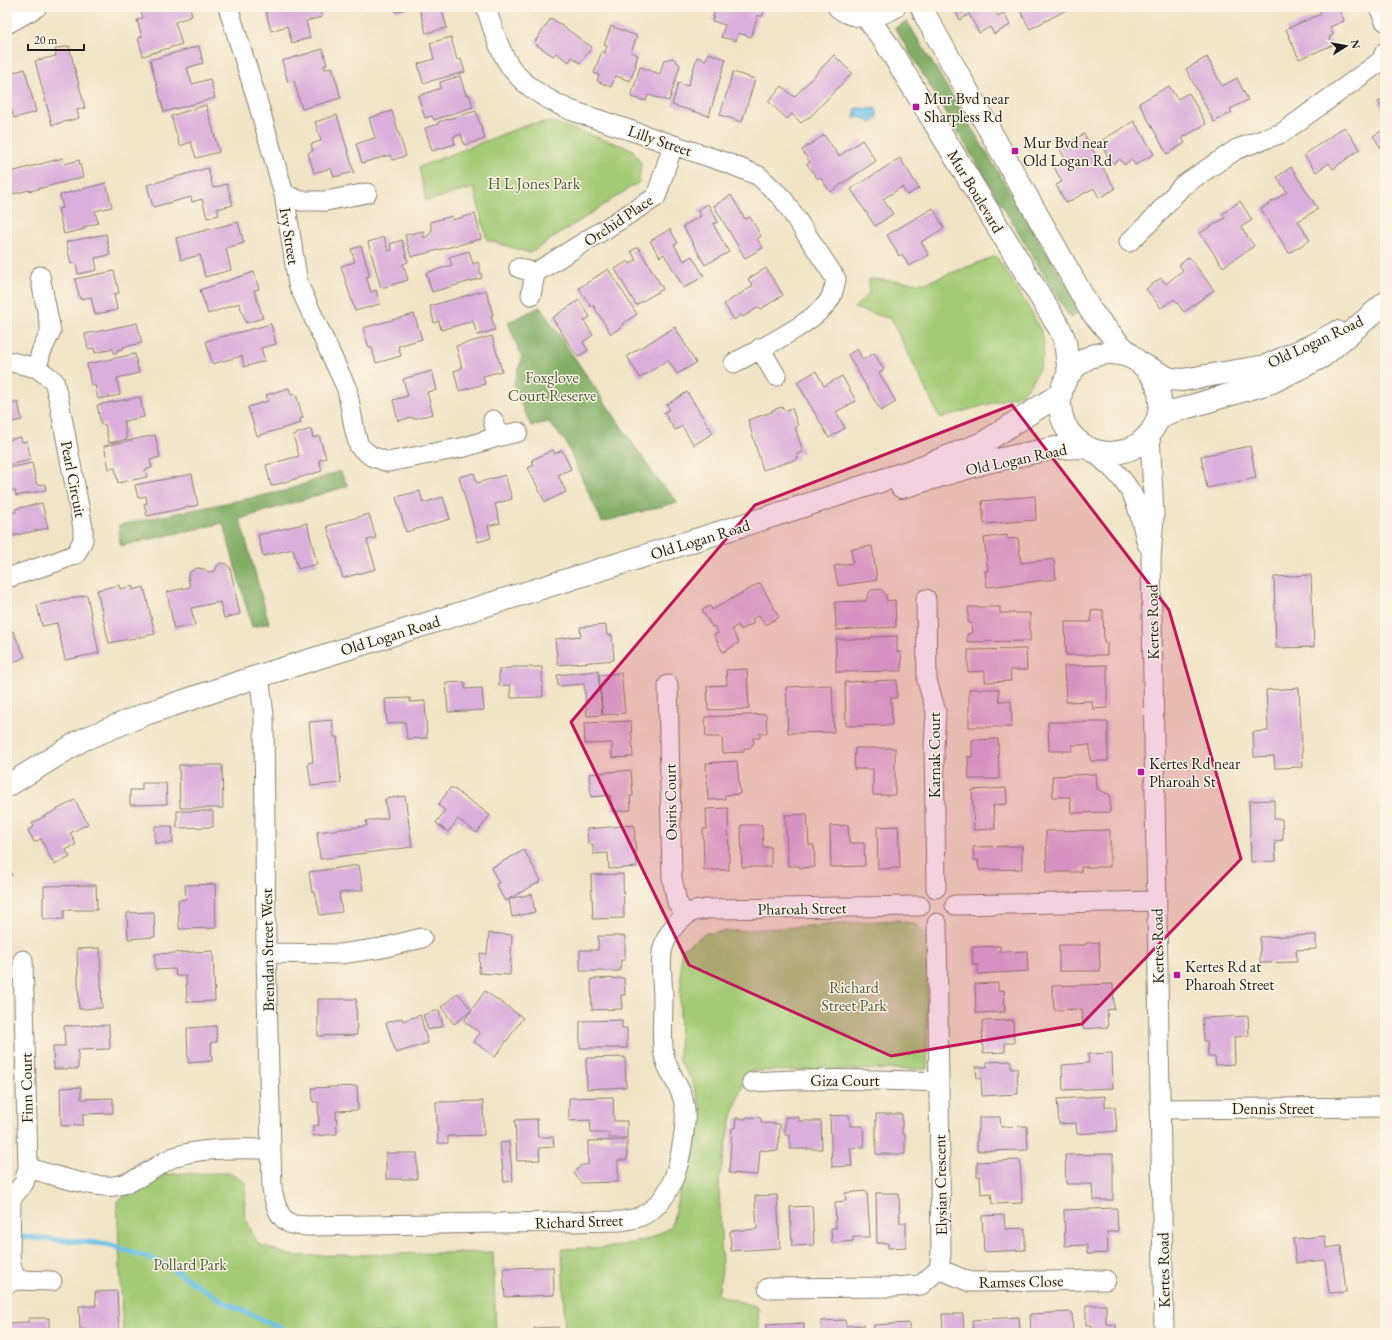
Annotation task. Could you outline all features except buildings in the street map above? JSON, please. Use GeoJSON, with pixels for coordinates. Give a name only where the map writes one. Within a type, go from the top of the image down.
{"type":"FeatureCollection","features":[{"type":"Feature","properties":{"kind":"main road"},"geometry":{"type":"LineString","coordinates":[[839,7],[842,10],[856,15],[866,16],[874,16],[885,13],[894,7]]}},
{"type":"Feature","properties":{"kind":"main road"},"geometry":{"type":"LineString","coordinates":[[922,7],[928,22],[1091,311],[1119,344],[1139,362],[1153,376],[1159,390],[1161,406],[1154,428],[1138,446],[1124,452],[1108,454],[1088,449],[1072,437],[1064,424],[1060,409],[1060,394],[1063,384],[1069,374],[1080,363],[1094,355],[1110,353],[1122,354],[1139,362]]}},
{"type":"Feature","properties":{"kind":"main road","name":"Mur Boulevard"},"geometry":{"type":"LineString","coordinates":[[866,16],[886,43],[1060,329],[1065,341],[1069,374]]}},
{"type":"Feature","properties":{"kind":"main road","name":"Old Logan Road"},"geometry":{"type":"LineString","coordinates":[[1139,362],[1164,377],[1176,380],[1266,366],[1313,345],[1378,308]]}},
{"type":"Feature","properties":{"kind":"main road","name":"Old Logan Road"},"geometry":{"type":"LineString","coordinates":[[1154,428],[1168,413],[1272,382],[1322,357],[1378,308]]}},
{"type":"Feature","properties":{"kind":"main road","name":"Old Logan Road"},"geometry":{"type":"LineString","coordinates":[[7,786],[82,740],[148,713],[259,676],[785,512],[911,471],[983,443],[1060,394]]}},
{"type":"Feature","properties":{"kind":"main road","name":"Old Logan Road"},"geometry":{"type":"LineString","coordinates":[[785,512],[914,485],[987,462],[1055,448],[1088,449]]}},
{"type":"Feature","properties":{"kind":"street"},"geometry":{"type":"LineString","coordinates":[[7,24],[37,7]]}},
{"type":"Feature","properties":{"kind":"street","name":"Ivy Street"},"geometry":{"type":"LineString","coordinates":[[228,7],[256,96],[284,194],[298,284],[347,390],[359,446],[371,456],[388,462],[465,447],[495,429],[518,432]]}},
{"type":"Feature","properties":{"kind":"street","name":"Lilly Street"},"geometry":{"type":"LineString","coordinates":[[486,7],[504,57],[515,72],[530,87],[546,99],[570,110],[730,164],[759,176],[783,199],[836,279],[830,298],[818,312],[806,322],[760,348]]}},
{"type":"Feature","properties":{"kind":"street"},"geometry":{"type":"LineString","coordinates":[[1379,7],[1385,21]]}},
{"type":"Feature","properties":{"kind":"street"},"geometry":{"type":"LineString","coordinates":[[1129,242],[1151,221],[1182,186],[1237,148],[1282,133],[1381,61],[1385,52]]}},
{"type":"Feature","properties":{"kind":"street","name":"Orchid Place"},"geometry":{"type":"LineString","coordinates":[[531,295],[527,270],[656,197],[673,145]]}},
{"type":"Feature","properties":{"kind":"street"},"geometry":{"type":"LineString","coordinates":[[284,194],[301,201],[326,201],[367,193]]}},
{"type":"Feature","properties":{"kind":"street"},"geometry":{"type":"LineString","coordinates":[[36,368],[41,352],[51,331],[40,276]]}},
{"type":"Feature","properties":{"kind":"street"},"geometry":{"type":"LineString","coordinates":[[734,363],[760,348],[776,376]]}},
{"type":"Feature","properties":{"kind":"street","name":"Pearl Circuit"},"geometry":{"type":"LineString","coordinates":[[7,361],[36,368],[54,381],[84,528],[83,540],[76,554],[7,578]]}},
{"type":"Feature","properties":{"kind":"street","name":"Kertes Road"},"geometry":{"type":"LineString","coordinates":[[1154,428],[1154,515],[1151,559],[1164,1333]]}},
{"type":"Feature","properties":{"kind":"street","name":"Kertes Road"},"geometry":{"type":"LineString","coordinates":[[1088,449],[1120,476],[1134,498],[1151,559]]}},
{"type":"Feature","properties":{"kind":"street","name":"Karnak Court"},"geometry":{"type":"LineString","coordinates":[[926,599],[927,680],[936,712],[934,746],[936,888]]}},
{"type":"Feature","properties":{"kind":"street","name":"Brendan Street West"},"geometry":{"type":"LineString","coordinates":[[259,676],[264,715],[266,953],[272,1190],[274,1202],[285,1220]]}},
{"type":"Feature","properties":{"kind":"street","name":"Osiris Court"},"geometry":{"type":"LineString","coordinates":[[668,685],[672,878],[677,902],[686,916]]}},
{"type":"Feature","properties":{"kind":"street"},"geometry":{"type":"LineString","coordinates":[[936,888],[949,892],[955,905],[953,914],[950,918],[946,921],[937,923],[932,922],[923,916],[920,906],[924,894],[936,888]]}},
{"type":"Feature","properties":{"kind":"street"},"geometry":{"type":"LineString","coordinates":[[955,905],[1156,901]]}},
{"type":"Feature","properties":{"kind":"street","name":"Pharoah Street"},"geometry":{"type":"LineString","coordinates":[[686,916],[694,911],[707,910],[920,906]]}},
{"type":"Feature","properties":{"kind":"street","name":"Richard Street"},"geometry":{"type":"LineString","coordinates":[[285,1220],[292,1224],[307,1226],[621,1221],[638,1217],[651,1210],[668,1192],[675,1176],[685,1123],[686,1110],[684,1100],[680,1088],[668,1067],[664,1056],[662,952],[666,938],[676,924],[686,916]]}},
{"type":"Feature","properties":{"kind":"street","name":"Elysian Crescent"},"geometry":{"type":"LineString","coordinates":[[937,923],[941,1254],[939,1269]]}},
{"type":"Feature","properties":{"kind":"street"},"geometry":{"type":"LineString","coordinates":[[266,953],[340,954],[382,948],[422,938]]}},
{"type":"Feature","properties":{"kind":"street","name":"Finn Court"},"geometry":{"type":"LineString","coordinates":[[23,960],[28,1168]]}},
{"type":"Feature","properties":{"kind":"street","name":"Giza Court"},"geometry":{"type":"LineString","coordinates":[[752,1082],[787,1080],[897,1080],[938,1082]]}},
{"type":"Feature","properties":{"kind":"street","name":"Dennis Street"},"geometry":{"type":"LineString","coordinates":[[1160,1109],[1385,1107]]}},
{"type":"Feature","properties":{"kind":"street"},"geometry":{"type":"LineString","coordinates":[[52,1281],[11,1282],[9,1199],[24,1183],[28,1168],[98,1186],[114,1186],[129,1183],[175,1157],[197,1152],[271,1148]]}},
{"type":"Feature","properties":{"kind":"street"},"geometry":{"type":"LineString","coordinates":[[768,1288],[895,1287],[920,1285],[939,1269]]}},
{"type":"Feature","properties":{"kind":"street","name":"Ramses Close"},"geometry":{"type":"LineString","coordinates":[[939,1269],[970,1282],[1106,1280]]}},
{"type":"Feature","properties":{"kind":"highlighted area"},"geometry":{"type":"Polygon","coordinates":[[[1012,405],[1169,610],[1241,859],[1082,1024],[891,1056],[689,965],[571,722],[755,505],[1012,405]]]}},
{"type":"Feature","properties":{"kind":"green space"},"geometry":{"type":"Polygon","coordinates":[[[907,21],[1082,311],[1070,318],[895,28],[907,21]]]}},
{"type":"Feature","properties":{"kind":"green space","name":"H L Jones Park"},"geometry":{"type":"Polygon","coordinates":[[[552,122],[632,149],[641,163],[639,182],[530,253],[487,240],[474,188],[426,201],[419,167],[529,124],[552,122]]]}},
{"type":"Feature","properties":{"kind":"green space"},"geometry":{"type":"Polygon","coordinates":[[[996,256],[1025,301],[1040,329],[1044,345],[1039,369],[1020,395],[940,418],[891,319],[854,308],[869,293],[869,279],[925,283],[996,256]]]}},
{"type":"Feature","properties":{"kind":"green space","name":"Foxglove Court Reserve"},"geometry":{"type":"Polygon","coordinates":[[[540,307],[657,479],[678,502],[602,522],[565,441],[548,422],[531,426],[513,385],[522,358],[508,322],[540,307]]]}},
{"type":"Feature","properties":{"kind":"green space"},"geometry":{"type":"Polygon","coordinates":[[[340,471],[348,486],[240,519],[269,623],[252,627],[223,523],[120,546],[119,525],[284,491],[340,471]]]}},
{"type":"Feature","properties":{"kind":"green space","name":"Richard Street Park"},"geometry":{"type":"Polygon","coordinates":[[[897,920],[917,925],[928,937],[927,1069],[750,1071],[740,1092],[732,1117],[719,1181],[722,1269],[718,1295],[758,1307],[759,1333],[565,1333],[562,1249],[613,1247],[649,1239],[671,1227],[701,1107],[691,1079],[679,1061],[681,950],[706,933],[897,920]]]}},
{"type":"Feature","properties":{"kind":"green space","name":"Pollard Park"},"geometry":{"type":"Polygon","coordinates":[[[230,1173],[246,1183],[244,1215],[258,1244],[292,1256],[493,1252],[496,1333],[123,1333],[117,1201],[167,1174],[230,1173]]]}},
{"type":"Feature","properties":{"kind":"water"},"geometry":{"type":"Polygon","coordinates":[[[856,108],[875,108],[877,115],[876,119],[871,123],[864,118],[854,117],[856,108]]]}},
{"type":"Feature","properties":{"kind":"waterway"},"geometry":{"type":"LineString","coordinates":[[23,1237],[108,1244],[163,1263],[222,1301],[291,1333]]}},
{"type":"Feature","properties":{"kind":"place","name":"Mur Bvd near Sharpless Rd"},"geometry":{"type":"Point","coordinates":[916,107]}},
{"type":"Feature","properties":{"kind":"place","name":"Mur Bvd near Old Logan Rd"},"geometry":{"type":"Point","coordinates":[1015,151]}},
{"type":"Feature","properties":{"kind":"place","name":"Kertes Rd near Pharoah St"},"geometry":{"type":"Point","coordinates":[1141,772]}},
{"type":"Feature","properties":{"kind":"place","name":"Kertes Rd at Pharoah Street"},"geometry":{"type":"Point","coordinates":[1177,975]}}]}
